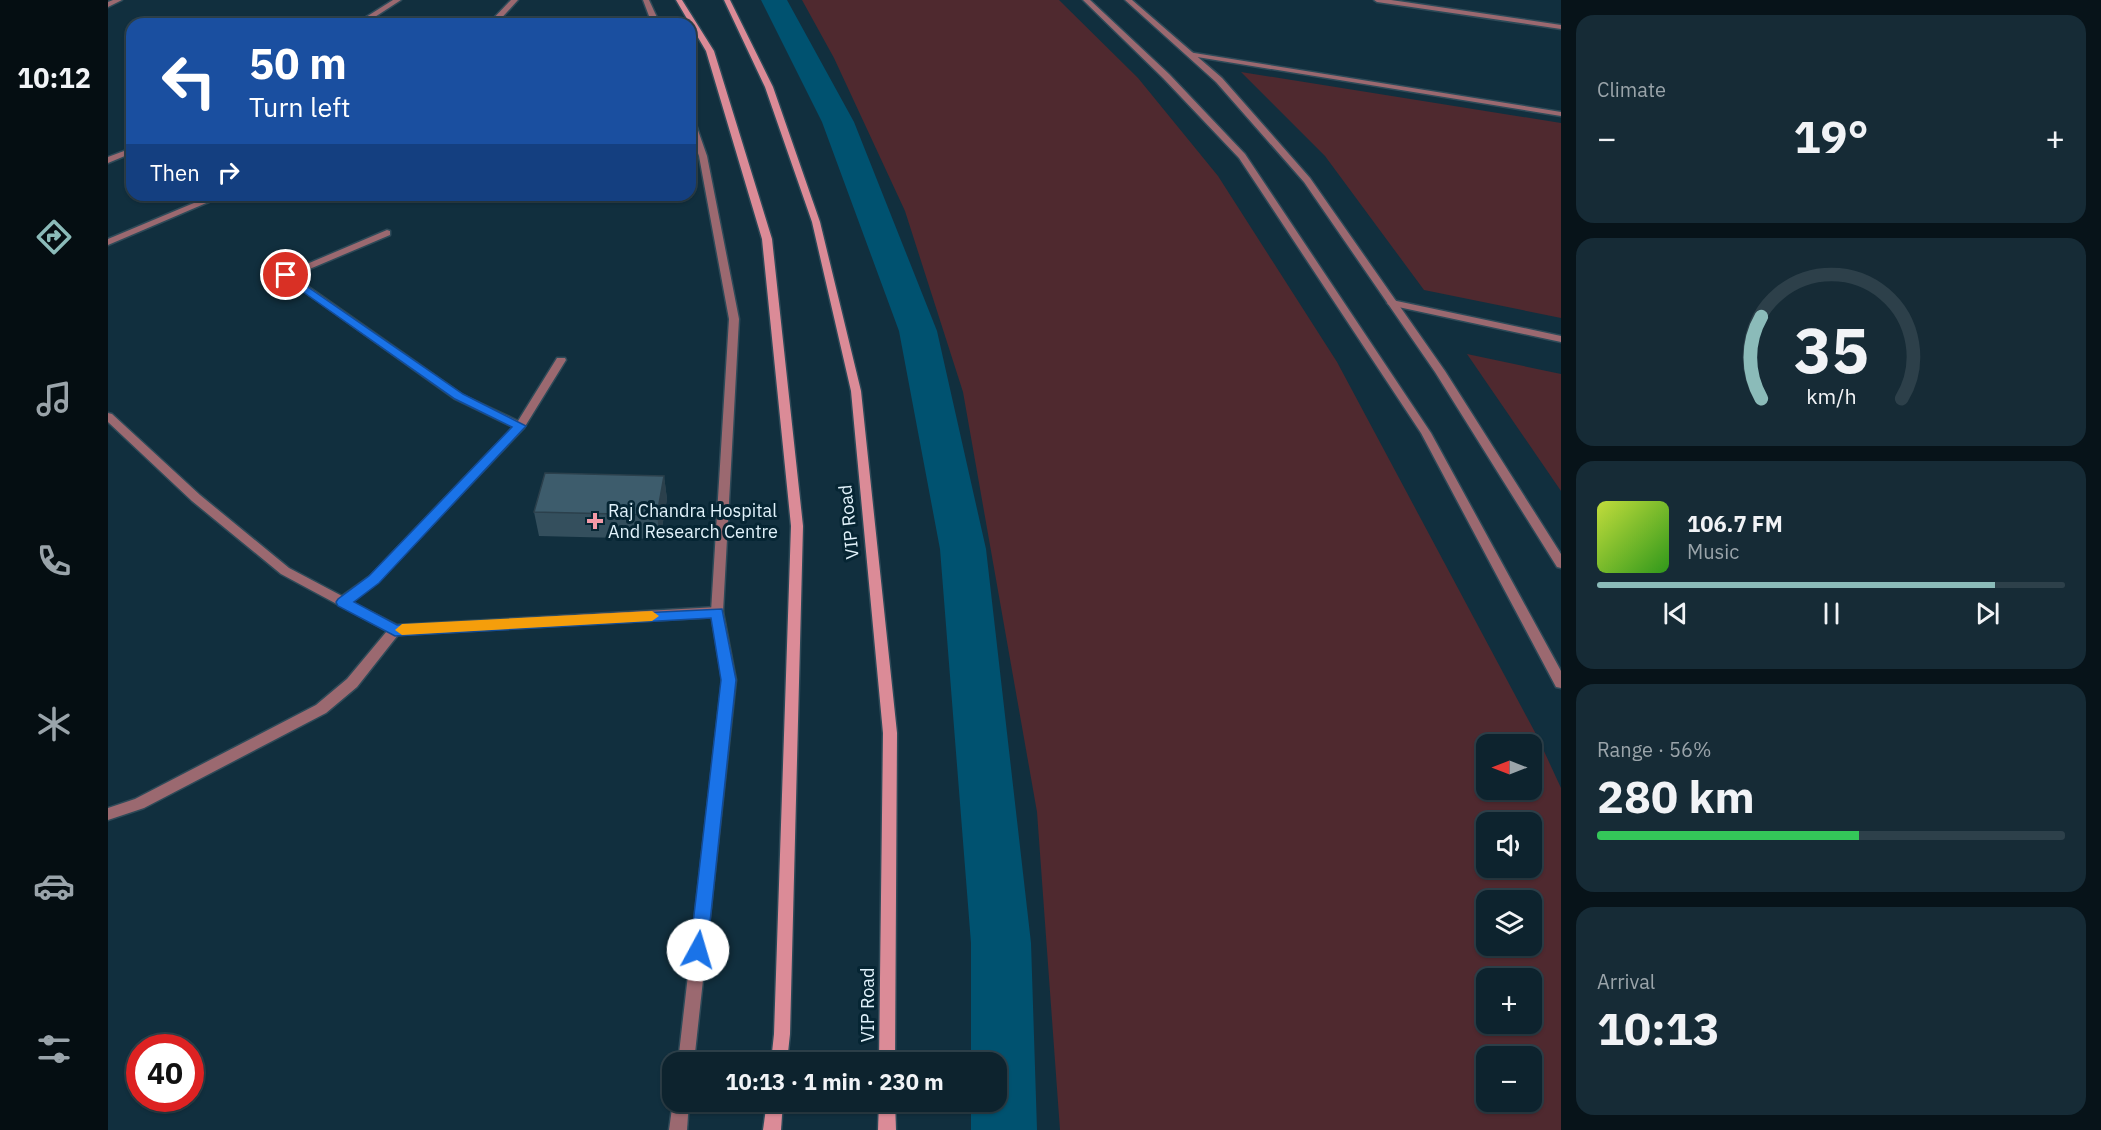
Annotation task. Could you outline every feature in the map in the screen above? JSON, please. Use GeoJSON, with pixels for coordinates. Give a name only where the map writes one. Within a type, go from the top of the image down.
{"type":"FeatureCollection","features":[{"type":"Feature","properties":{"kind":"main road"},"geometry":{"type":"LineString","coordinates":[[679,0],[690,18]]}},
{"type":"Feature","properties":{"kind":"main road","name":"VIP Road"},"geometry":{"type":"LineString","coordinates":[[727,0],[769,87],[816,222],[856,391],[890,733],[887,1052]]}},
{"type":"Feature","properties":{"kind":"main road"},"geometry":{"type":"LineString","coordinates":[[696,28],[710,51],[767,239],[797,526],[780,1052]]}},
{"type":"Feature","properties":{"kind":"main road"},"geometry":{"type":"LineString","coordinates":[[772,1130],[774,1112]]}},
{"type":"Feature","properties":{"kind":"main road"},"geometry":{"type":"LineString","coordinates":[[887,1112],[887,1130]]}},
{"type":"Feature","properties":{"kind":"street"},"geometry":{"type":"LineString","coordinates":[[108,4],[116,0]]}},
{"type":"Feature","properties":{"kind":"street"},"geometry":{"type":"LineString","coordinates":[[369,18],[398,0]]}},
{"type":"Feature","properties":{"kind":"street"},"geometry":{"type":"LineString","coordinates":[[498,18],[514,0]]}},
{"type":"Feature","properties":{"kind":"street"},"geometry":{"type":"LineString","coordinates":[[646,0],[654,18]]}},
{"type":"Feature","properties":{"kind":"street"},"geometry":{"type":"LineString","coordinates":[[1086,0],[1166,76],[1242,156],[1426,433],[1561,683]]}},
{"type":"Feature","properties":{"kind":"street"},"geometry":{"type":"LineString","coordinates":[[1128,0],[1219,80],[1307,180],[1440,371],[1561,564]]}},
{"type":"Feature","properties":{"kind":"street"},"geometry":{"type":"LineString","coordinates":[[1377,0],[1561,27]]}},
{"type":"Feature","properties":{"kind":"street"},"geometry":{"type":"LineString","coordinates":[[1191,54],[1561,114]]}},
{"type":"Feature","properties":{"kind":"street"},"geometry":{"type":"LineString","coordinates":[[687,1052],[729,680],[717,612],[734,319],[703,156],[696,136]]}},
{"type":"Feature","properties":{"kind":"street"},"geometry":{"type":"LineString","coordinates":[[108,160],[126,152]]}},
{"type":"Feature","properties":{"kind":"street"},"geometry":{"type":"LineString","coordinates":[[108,242],[207,201]]}},
{"type":"Feature","properties":{"kind":"street"},"geometry":{"type":"LineString","coordinates":[[387,233],[286,275],[459,397],[520,426]]}},
{"type":"Feature","properties":{"kind":"street"},"geometry":{"type":"LineString","coordinates":[[1392,303],[1561,339]]}},
{"type":"Feature","properties":{"kind":"street"},"geometry":{"type":"LineString","coordinates":[[343,602],[374,579],[520,426],[561,360]]}},
{"type":"Feature","properties":{"kind":"street"},"geometry":{"type":"LineString","coordinates":[[108,416],[196,498],[285,571],[395,630],[717,612]]}},
{"type":"Feature","properties":{"kind":"street"},"geometry":{"type":"LineString","coordinates":[[108,814],[139,804],[321,709],[352,683],[395,630]]}},
{"type":"Feature","properties":{"kind":"street"},"geometry":{"type":"LineString","coordinates":[[678,1130],[680,1112]]}},
{"type":"Feature","properties":{"kind":"shaded area"},"geometry":{"type":"Polygon","coordinates":[[[802,0],[1059,0],[1138,78],[1218,176],[1337,362],[1536,734],[1476,734],[1476,800],[1542,800],[1542,747],[1561,788],[1561,1130],[1060,1130],[1037,812],[963,392],[905,211],[834,58],[802,0]]]}},
{"type":"Feature","properties":{"kind":"shaded area"},"geometry":{"type":"Polygon","coordinates":[[[1241,72],[1561,123],[1561,318],[1424,290],[1325,156],[1241,72]]]}},
{"type":"Feature","properties":{"kind":"shaded area"},"geometry":{"type":"Polygon","coordinates":[[[1467,354],[1561,374],[1561,491],[1467,354]]]}},
{"type":"Feature","properties":{"kind":"building"},"geometry":{"type":"Polygon","coordinates":[[[545,473],[664,476],[657,515],[534,512],[545,473]]]}},
{"type":"Feature","properties":{"kind":"waterway"},"geometry":{"type":"LineString","coordinates":[[774,0],[838,122],[918,331],[963,549],[1001,943],[1004,1130]]}},
{"type":"Feature","properties":{"kind":"slow traffic"},"geometry":{"type":"LineString","coordinates":[[402,630],[652,616]]}},
{"type":"Feature","properties":{"kind":"place","name":"Raj Chandra Hospital And Research Centre"},"geometry":{"type":"Point","coordinates":[595,521]}},
{"type":"Feature","properties":{"kind":"route"},"geometry":{"type":"LineString","coordinates":[[286,275],[459,397],[520,426],[374,579],[343,602],[395,630],[717,612],[729,680],[698,950]]}}]}
